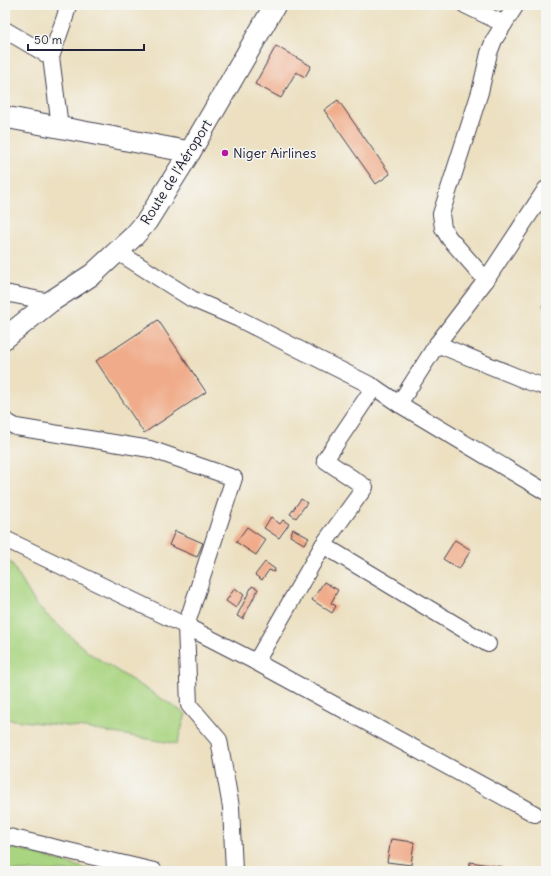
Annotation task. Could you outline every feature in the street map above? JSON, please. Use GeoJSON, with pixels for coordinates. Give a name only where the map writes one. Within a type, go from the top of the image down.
{"type":"FeatureCollection","features":[{"type":"Feature","properties":{"kind":"street"},"geometry":{"type":"LineString","coordinates":[[60,127],[51,57],[68,5]]}},
{"type":"Feature","properties":{"kind":"street","name":"Route de l'Aéroport"},"geometry":{"type":"LineString","coordinates":[[5,338],[50,302],[93,274],[118,252],[147,221],[190,152],[276,5]]}},
{"type":"Feature","properties":{"kind":"street"},"geometry":{"type":"LineString","coordinates":[[465,5],[504,24]]}},
{"type":"Feature","properties":{"kind":"street"},"geometry":{"type":"LineString","coordinates":[[486,280],[442,228],[441,214],[480,92],[489,53],[494,40],[516,5]]}},
{"type":"Feature","properties":{"kind":"street"},"geometry":{"type":"LineString","coordinates":[[5,30],[51,57]]}},
{"type":"Feature","properties":{"kind":"street"},"geometry":{"type":"LineString","coordinates":[[5,117],[190,152]]}},
{"type":"Feature","properties":{"kind":"street"},"geometry":{"type":"LineString","coordinates":[[399,404],[437,344],[486,280],[546,189]]}},
{"type":"Feature","properties":{"kind":"street"},"geometry":{"type":"LineString","coordinates":[[118,252],[192,299],[239,319],[374,387],[399,404],[546,492]]}},
{"type":"Feature","properties":{"kind":"street"},"geometry":{"type":"LineString","coordinates":[[5,293],[50,302]]}},
{"type":"Feature","properties":{"kind":"street"},"geometry":{"type":"LineString","coordinates":[[437,344],[527,381],[546,387]]}},
{"type":"Feature","properties":{"kind":"street"},"geometry":{"type":"LineString","coordinates":[[256,662],[323,545],[365,487],[325,460],[374,387]]}},
{"type":"Feature","properties":{"kind":"street"},"geometry":{"type":"LineString","coordinates":[[5,421],[16,427],[150,449],[234,478],[186,626],[189,705],[219,740],[231,807],[234,871]]}},
{"type":"Feature","properties":{"kind":"street"},"geometry":{"type":"LineString","coordinates":[[5,539],[186,626],[256,662],[535,814]]}},
{"type":"Feature","properties":{"kind":"street"},"geometry":{"type":"LineString","coordinates":[[323,545],[488,644]]}},
{"type":"Feature","properties":{"kind":"street"},"geometry":{"type":"LineString","coordinates":[[5,836],[154,871]]}},
{"type":"Feature","properties":{"kind":"green space"},"geometry":{"type":"Polygon","coordinates":[[[5,558],[10,561],[37,606],[89,653],[186,714],[177,744],[84,728],[5,719],[5,558]]]}},
{"type":"Feature","properties":{"kind":"green space"},"geometry":{"type":"Polygon","coordinates":[[[5,845],[94,871],[5,871],[5,845]]]}},
{"type":"Feature","properties":{"kind":"building"},"geometry":{"type":"Polygon","coordinates":[[[276,46],[311,66],[305,77],[296,72],[281,98],[255,84],[276,46]]]}},
{"type":"Feature","properties":{"kind":"building"},"geometry":{"type":"Polygon","coordinates":[[[338,100],[390,174],[376,184],[324,110],[338,100]]]}},
{"type":"Feature","properties":{"kind":"building"},"geometry":{"type":"Polygon","coordinates":[[[546,301],[546,309],[542,306],[546,301]]]}},
{"type":"Feature","properties":{"kind":"building"},"geometry":{"type":"Polygon","coordinates":[[[158,320],[206,392],[144,433],[96,361],[158,320]]]}},
{"type":"Feature","properties":{"kind":"building"},"geometry":{"type":"Polygon","coordinates":[[[301,499],[307,503],[296,518],[290,514],[301,499]]]}},
{"type":"Feature","properties":{"kind":"building"},"geometry":{"type":"Polygon","coordinates":[[[271,517],[280,524],[283,520],[289,524],[279,538],[264,528],[271,517]]]}},
{"type":"Feature","properties":{"kind":"building"},"geometry":{"type":"Polygon","coordinates":[[[247,527],[266,540],[256,555],[236,542],[247,527]]]}},
{"type":"Feature","properties":{"kind":"building"},"geometry":{"type":"Polygon","coordinates":[[[293,529],[309,538],[304,544],[290,536],[293,529]]]}},
{"type":"Feature","properties":{"kind":"building"},"geometry":{"type":"Polygon","coordinates":[[[175,531],[203,543],[197,557],[169,545],[175,531]]]}},
{"type":"Feature","properties":{"kind":"building"},"geometry":{"type":"Polygon","coordinates":[[[455,540],[471,550],[459,569],[443,559],[455,540]]]}},
{"type":"Feature","properties":{"kind":"building"},"geometry":{"type":"Polygon","coordinates":[[[265,562],[275,569],[274,572],[269,570],[262,580],[255,575],[265,562]]]}},
{"type":"Feature","properties":{"kind":"building"},"geometry":{"type":"Polygon","coordinates":[[[324,582],[338,590],[331,603],[336,606],[332,613],[312,600],[324,582]]]}},
{"type":"Feature","properties":{"kind":"building"},"geometry":{"type":"Polygon","coordinates":[[[252,586],[258,589],[243,619],[237,616],[252,586]]]}},
{"type":"Feature","properties":{"kind":"building"},"geometry":{"type":"Polygon","coordinates":[[[235,588],[244,595],[236,608],[226,601],[235,588]]]}},
{"type":"Feature","properties":{"kind":"building"},"geometry":{"type":"Polygon","coordinates":[[[391,839],[414,842],[411,865],[387,862],[391,839]]]}},
{"type":"Feature","properties":{"kind":"building"},"geometry":{"type":"Polygon","coordinates":[[[470,862],[503,867],[502,871],[469,871],[470,862]]]}},
{"type":"Feature","properties":{"kind":"place","name":"Niger Airlines"},"geometry":{"type":"Point","coordinates":[225,153]}}]}
